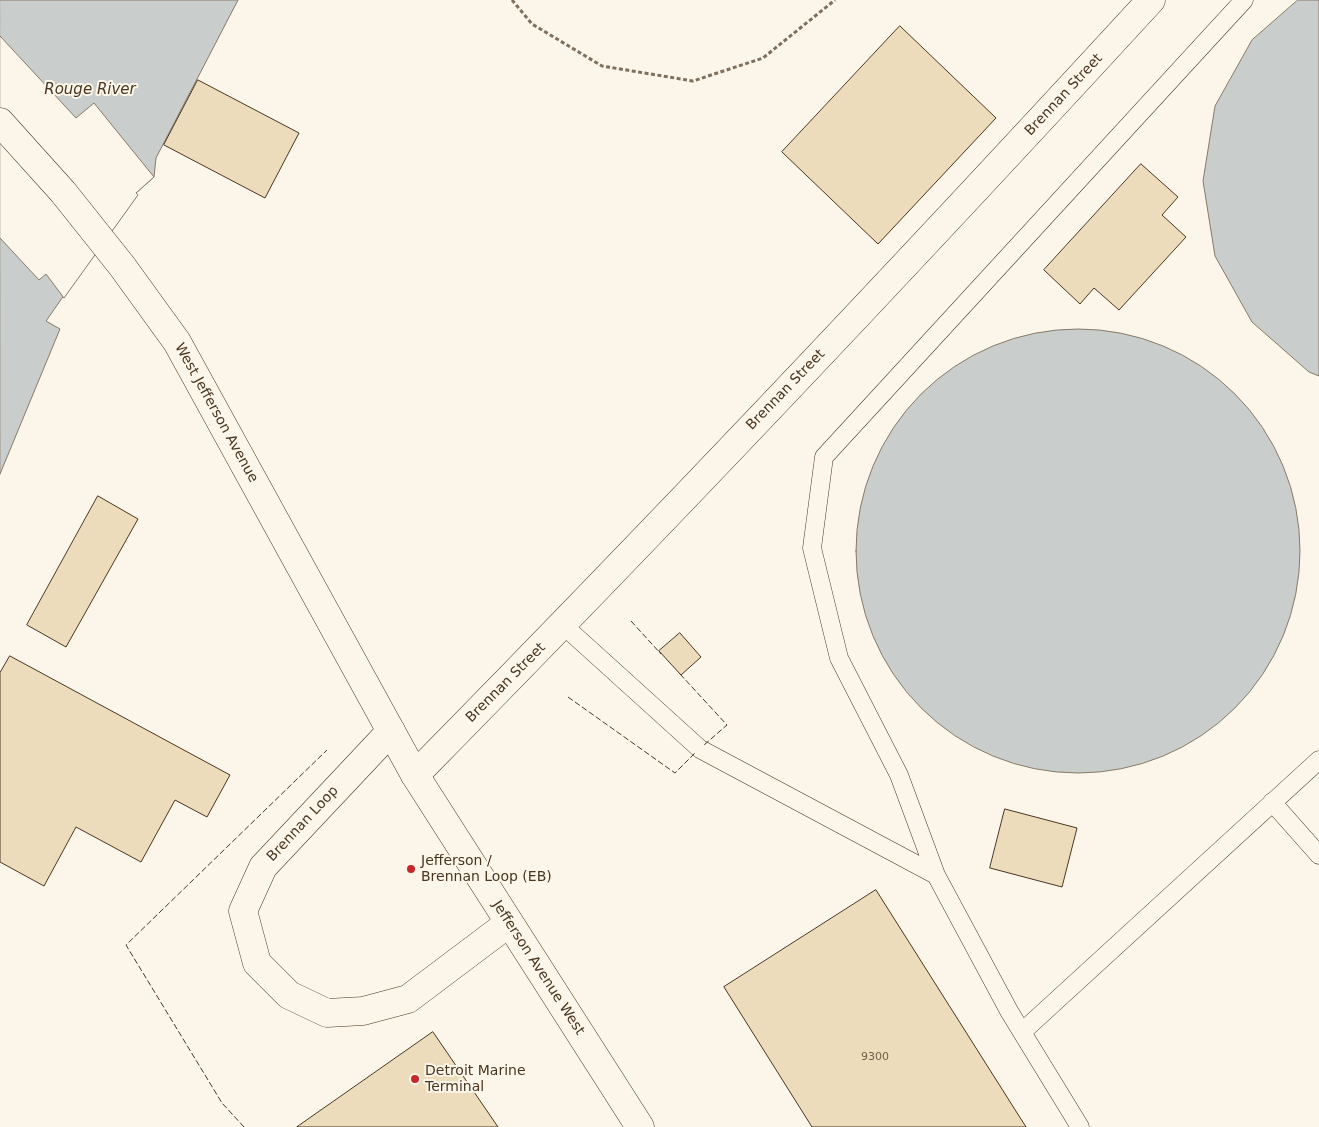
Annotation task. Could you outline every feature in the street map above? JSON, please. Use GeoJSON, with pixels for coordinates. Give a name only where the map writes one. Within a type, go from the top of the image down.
{"type":"FeatureCollection","features":[{"type":"Feature","properties":{"kind":"street","name":"Brennan Street"},"geometry":{"type":"LineString","coordinates":[[415,775],[563,625],[972,195],[1151,0]]}},
{"type":"Feature","properties":{"kind":"street","name":"West Jefferson Avenue"},"geometry":{"type":"LineString","coordinates":[[0,122],[55,182],[122,266],[177,342],[391,731]]}},
{"type":"Feature","properties":{"kind":"street","name":"Jefferson Avenue West"},"geometry":{"type":"LineString","coordinates":[[391,731],[415,775],[640,1127]]}},
{"type":"Feature","properties":{"kind":"street","name":"Brennan Loop"},"geometry":{"type":"LineString","coordinates":[[391,731],[263,867],[243,911],[257,963],[289,995],[327,1013],[363,1011],[408,999],[509,923]]}},
{"type":"Feature","properties":{"kind":"lane"},"geometry":{"type":"LineString","coordinates":[[1080,1127],[1022,1032],[936,875],[899,775],[839,658],[812,548],[824,457],[1244,0]]}},
{"type":"Feature","properties":{"kind":"lane"},"geometry":{"type":"LineString","coordinates":[[563,625],[700,748],[936,875]]}},
{"type":"Feature","properties":{"kind":"lane"},"geometry":{"type":"LineString","coordinates":[[1022,1032],[1319,760]]}},
{"type":"Feature","properties":{"kind":"lane"},"geometry":{"type":"LineString","coordinates":[[1272,802],[1319,855]]}},
{"type":"Feature","properties":{"kind":"path"},"geometry":{"type":"LineString","coordinates":[[512,0],[532,24],[602,66],[693,81],[763,58],[835,0]]}},
{"type":"Feature","properties":{"kind":"water","name":"Rouge River"},"geometry":{"type":"Polygon","coordinates":[[[0,0],[238,0],[156,158],[154,177],[136,193],[46,321],[60,329],[0,474],[0,0]]]}},
{"type":"Feature","properties":{"kind":"water"},"geometry":{"type":"Polygon","coordinates":[[[1298,0],[1319,0],[1319,376],[1309,372],[1252,322],[1215,256],[1203,181],[1215,106],[1252,40],[1298,0]]]}},
{"type":"Feature","properties":{"kind":"water"},"geometry":{"type":"Polygon","coordinates":[[[1078,329],[1121,333],[1143,338],[1163,346],[1201,366],[1235,394],[1263,428],[1283,466],[1291,486],[1296,508],[1300,551],[1296,594],[1291,616],[1283,636],[1263,674],[1235,708],[1201,736],[1163,756],[1143,764],[1121,769],[1078,773],[1035,769],[1013,764],[993,756],[955,736],[921,708],[893,674],[873,636],[865,616],[860,594],[856,551],[860,508],[865,486],[873,466],[893,428],[921,394],[955,366],[993,346],[1013,338],[1035,333],[1078,329]]]}},
{"type":"Feature","properties":{"kind":"pier"},"geometry":{"type":"Polygon","coordinates":[[[0,36],[76,118],[94,103],[154,177],[136,193],[138,195],[64,298],[46,274],[39,280],[0,238],[0,36]]]}},
{"type":"Feature","properties":{"kind":"building"},"geometry":{"type":"Polygon","coordinates":[[[900,26],[996,118],[878,244],[782,152],[900,26]]]}},
{"type":"Feature","properties":{"kind":"building"},"geometry":{"type":"Polygon","coordinates":[[[198,80],[299,133],[265,198],[164,145],[198,80]]]}},
{"type":"Feature","properties":{"kind":"building"},"geometry":{"type":"Polygon","coordinates":[[[1141,164],[1178,197],[1162,215],[1186,237],[1119,310],[1094,288],[1080,304],[1044,270],[1141,164]]]}},
{"type":"Feature","properties":{"kind":"building"},"geometry":{"type":"Polygon","coordinates":[[[98,496],[138,519],[66,647],[27,625],[98,496]]]}},
{"type":"Feature","properties":{"kind":"building"},"geometry":{"type":"Polygon","coordinates":[[[680,633],[701,657],[681,675],[659,651],[680,633]]]}},
{"type":"Feature","properties":{"kind":"building"},"geometry":{"type":"Polygon","coordinates":[[[10,656],[230,775],[207,817],[175,800],[141,862],[76,827],[44,886],[0,862],[0,673],[10,656]]]}},
{"type":"Feature","properties":{"kind":"building"},"geometry":{"type":"Polygon","coordinates":[[[1005,809],[1077,828],[1062,887],[990,868],[1005,809]]]}},
{"type":"Feature","properties":{"kind":"building"},"geometry":{"type":"Polygon","coordinates":[[[876,890],[1026,1127],[812,1127],[724,987],[876,890]]]}},
{"type":"Feature","properties":{"kind":"building","name":"Detroit Marine Terminal"},"geometry":{"type":"Polygon","coordinates":[[[433,1032],[498,1127],[297,1127],[433,1032]]]}},
{"type":"Feature","properties":{"kind":"fence"},"geometry":{"type":"LineString","coordinates":[[631,621],[661,654]]}},
{"type":"Feature","properties":{"kind":"fence"},"geometry":{"type":"LineString","coordinates":[[680,674],[727,725],[704,745]]}},
{"type":"Feature","properties":{"kind":"fence"},"geometry":{"type":"LineString","coordinates":[[568,697],[675,773],[696,752]]}},
{"type":"Feature","properties":{"kind":"fence"},"geometry":{"type":"LineString","coordinates":[[244,1127],[222,1103],[126,945],[327,750]]}},
{"type":"Feature","properties":{"kind":"place","name":"Jefferson / Brennan Loop (EB)"},"geometry":{"type":"Point","coordinates":[411,869]}},
{"type":"Feature","properties":{"kind":"place","name":"Detroit Marine Terminal"},"geometry":{"type":"Point","coordinates":[415,1079]}}]}
